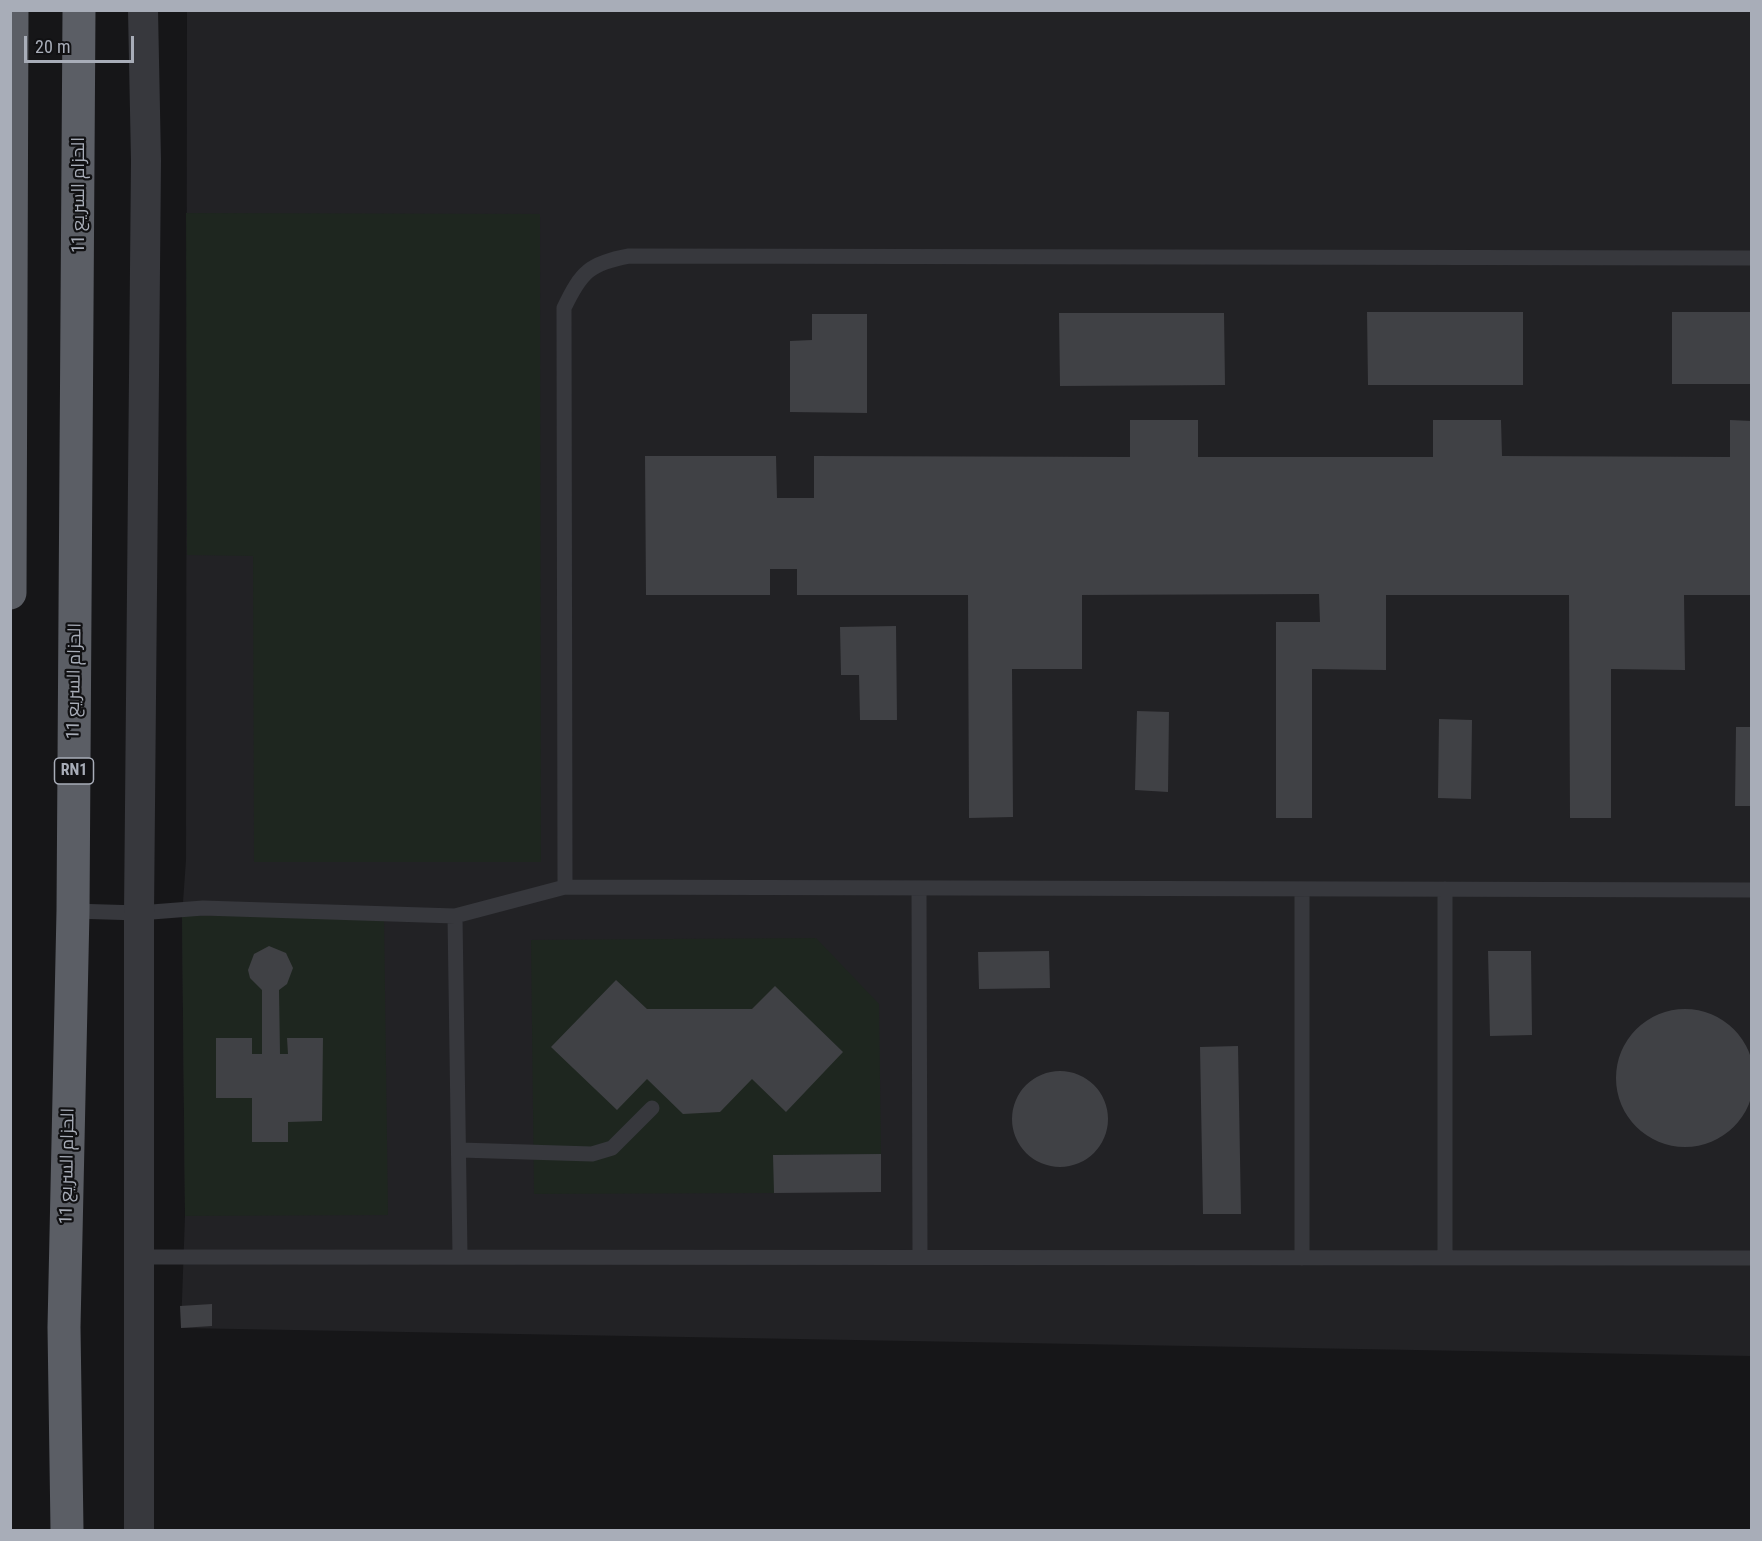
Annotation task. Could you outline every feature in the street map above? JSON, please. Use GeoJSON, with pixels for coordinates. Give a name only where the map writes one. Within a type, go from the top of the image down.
{"type":"FeatureCollection","features":[{"type":"Feature","properties":{"kind":"highway"},"geometry":{"type":"LineString","coordinates":[[10,593],[12,10]]}},
{"type":"Feature","properties":{"kind":"highway","name":"الحزام السريع 11"},"geometry":{"type":"LineString","coordinates":[[67,1530],[64,1327],[73,911],[79,10]]}},
{"type":"Feature","properties":{"kind":"street"},"geometry":{"type":"LineString","coordinates":[[139,1530],[137,1257],[146,161],[143,10]]}},
{"type":"Feature","properties":{"kind":"lane"},"geometry":{"type":"LineString","coordinates":[[566,887],[564,308],[576,282],[600,261],[629,256],[1752,258]]}},
{"type":"Feature","properties":{"kind":"lane"},"geometry":{"type":"LineString","coordinates":[[73,911],[139,913],[203,908],[455,916],[566,887],[1752,890]]}},
{"type":"Feature","properties":{"kind":"lane"},"geometry":{"type":"LineString","coordinates":[[919,888],[920,1256]]}},
{"type":"Feature","properties":{"kind":"lane"},"geometry":{"type":"LineString","coordinates":[[1302,889],[1302,1258]]}},
{"type":"Feature","properties":{"kind":"lane"},"geometry":{"type":"LineString","coordinates":[[1445,889],[1445,1258]]}},
{"type":"Feature","properties":{"kind":"lane"},"geometry":{"type":"LineString","coordinates":[[455,916],[460,1255]]}},
{"type":"Feature","properties":{"kind":"lane"},"geometry":{"type":"LineString","coordinates":[[460,1150],[592,1154],[612,1148],[652,1108]]}},
{"type":"Feature","properties":{"kind":"lane"},"geometry":{"type":"LineString","coordinates":[[137,1257],[460,1255],[1752,1258]]}},
{"type":"Feature","properties":{"kind":"shaded area"},"geometry":{"type":"Polygon","coordinates":[[[187,11],[1751,11],[1751,1356],[181,1328],[185,1216],[182,916],[186,860],[187,11]]]}},
{"type":"Feature","properties":{"kind":"shaded area"},"geometry":{"type":"Polygon","coordinates":[[[186,213],[540,214],[541,862],[254,862],[253,556],[187,555],[186,213]]]}},
{"type":"Feature","properties":{"kind":"shaded area"},"geometry":{"type":"Polygon","coordinates":[[[384,915],[388,1215],[185,1216],[182,916],[384,915]]]}},
{"type":"Feature","properties":{"kind":"shaded area"},"geometry":{"type":"Polygon","coordinates":[[[816,938],[879,1004],[881,1154],[774,1155],[774,1193],[534,1194],[531,940],[816,938]]]}},
{"type":"Feature","properties":{"kind":"building"},"geometry":{"type":"Polygon","coordinates":[[[1367,312],[1523,312],[1523,385],[1368,385],[1367,312]]]}},
{"type":"Feature","properties":{"kind":"building"},"geometry":{"type":"Polygon","coordinates":[[[1672,312],[1752,312],[1752,384],[1672,384],[1672,312]]]}},
{"type":"Feature","properties":{"kind":"building"},"geometry":{"type":"Polygon","coordinates":[[[1059,313],[1224,313],[1225,385],[1060,386],[1059,313]]]}},
{"type":"Feature","properties":{"kind":"building"},"geometry":{"type":"Polygon","coordinates":[[[812,314],[867,314],[867,413],[790,412],[790,341],[812,340],[812,314]]]}},
{"type":"Feature","properties":{"kind":"building"},"geometry":{"type":"Polygon","coordinates":[[[1130,420],[1198,420],[1198,457],[1433,457],[1433,420],[1501,420],[1502,456],[1730,457],[1730,420],[1752,421],[1752,595],[1684,595],[1685,670],[1611,669],[1611,818],[1570,818],[1569,595],[1386,595],[1386,670],[1312,669],[1312,818],[1276,818],[1276,622],[1320,622],[1319,594],[1082,595],[1082,669],[1012,669],[1013,817],[969,818],[968,595],[797,595],[797,569],[770,569],[770,595],[646,595],[645,456],[776,456],[777,498],[814,498],[814,456],[1130,457],[1130,420]]]}},
{"type":"Feature","properties":{"kind":"building"},"geometry":{"type":"Polygon","coordinates":[[[896,626],[897,720],[860,720],[859,675],[841,675],[840,627],[896,626]]]}},
{"type":"Feature","properties":{"kind":"building"},"geometry":{"type":"Polygon","coordinates":[[[1137,711],[1169,712],[1168,792],[1135,790],[1137,711]]]}},
{"type":"Feature","properties":{"kind":"building"},"geometry":{"type":"Polygon","coordinates":[[[1439,719],[1472,720],[1471,799],[1438,798],[1439,719]]]}},
{"type":"Feature","properties":{"kind":"building"},"geometry":{"type":"Polygon","coordinates":[[[1736,727],[1752,727],[1752,806],[1735,806],[1736,727]]]}},
{"type":"Feature","properties":{"kind":"building"},"geometry":{"type":"Polygon","coordinates":[[[269,946],[286,953],[293,968],[287,984],[279,990],[280,1054],[288,1054],[287,1038],[323,1038],[322,1121],[288,1122],[288,1142],[252,1142],[252,1098],[216,1098],[216,1038],[252,1038],[252,1054],[262,1054],[262,990],[250,978],[248,970],[254,954],[269,946]]]}},
{"type":"Feature","properties":{"kind":"building"},"geometry":{"type":"Polygon","coordinates":[[[1049,951],[1050,988],[979,989],[978,952],[1049,951]]]}},
{"type":"Feature","properties":{"kind":"building"},"geometry":{"type":"Polygon","coordinates":[[[1488,951],[1531,951],[1532,1035],[1490,1036],[1488,951]]]}},
{"type":"Feature","properties":{"kind":"building"},"geometry":{"type":"Polygon","coordinates":[[[616,980],[647,1009],[752,1009],[775,986],[843,1052],[786,1112],[752,1079],[720,1112],[683,1114],[647,1079],[617,1110],[551,1047],[616,980]]]}},
{"type":"Feature","properties":{"kind":"building"},"geometry":{"type":"Polygon","coordinates":[[[1685,1009],[1712,1014],[1734,1029],[1749,1051],[1754,1078],[1749,1105],[1734,1127],[1712,1142],[1685,1147],[1658,1142],[1636,1127],[1621,1105],[1616,1078],[1621,1051],[1636,1029],[1658,1014],[1685,1009]]]}},
{"type":"Feature","properties":{"kind":"building"},"geometry":{"type":"Polygon","coordinates":[[[1238,1046],[1241,1214],[1203,1214],[1200,1047],[1238,1046]]]}},
{"type":"Feature","properties":{"kind":"building"},"geometry":{"type":"Polygon","coordinates":[[[1060,1071],[1078,1075],[1094,1085],[1104,1101],[1108,1119],[1104,1137],[1094,1153],[1078,1163],[1060,1167],[1042,1163],[1026,1153],[1016,1137],[1012,1119],[1016,1101],[1026,1085],[1042,1075],[1060,1071]]]}},
{"type":"Feature","properties":{"kind":"building"},"geometry":{"type":"Polygon","coordinates":[[[881,1154],[881,1192],[774,1193],[773,1155],[881,1154]]]}},
{"type":"Feature","properties":{"kind":"building"},"geometry":{"type":"Polygon","coordinates":[[[212,1304],[212,1326],[181,1328],[180,1306],[212,1304]]]}}]}
